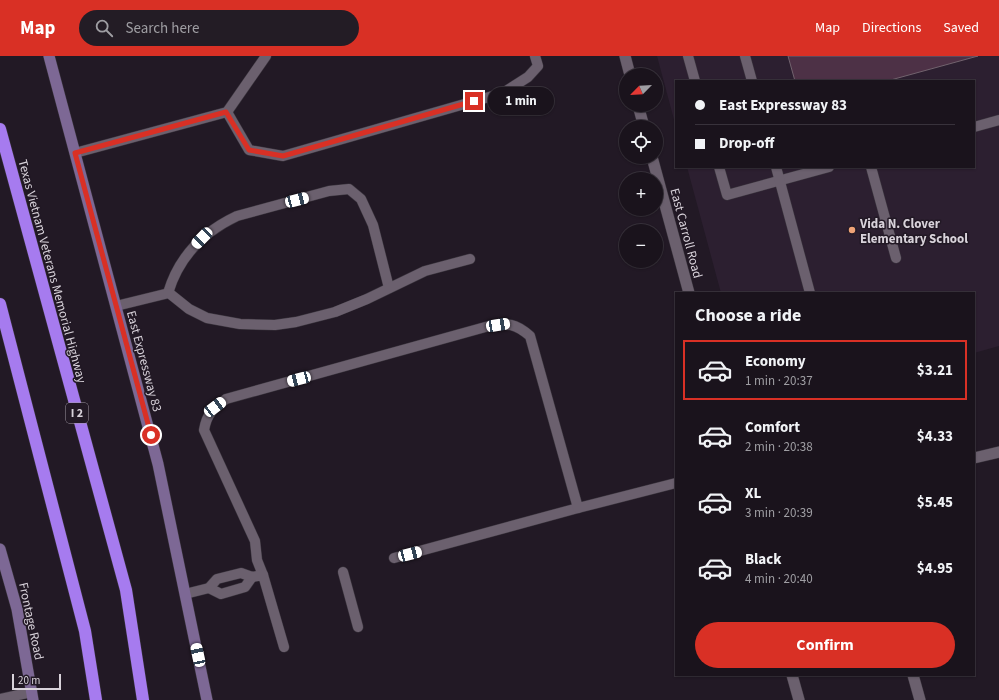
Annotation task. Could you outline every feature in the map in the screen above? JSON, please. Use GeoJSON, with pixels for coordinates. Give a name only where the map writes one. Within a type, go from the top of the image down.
{"type":"FeatureCollection","features":[{"type":"Feature","properties":{"kind":"highway","name":"Texas Vietnam Veterans Memorial Highway"},"geometry":{"type":"LineString","coordinates":[[0,129],[126,590],[143,700]]}},
{"type":"Feature","properties":{"kind":"highway"},"geometry":{"type":"LineString","coordinates":[[0,304],[85,631],[96,700]]}},
{"type":"Feature","properties":{"kind":"main road","name":"East Expressway 83"},"geometry":{"type":"LineString","coordinates":[[49,56],[158,464],[207,700]]}},
{"type":"Feature","properties":{"kind":"main road","name":"Frontage Road"},"geometry":{"type":"LineString","coordinates":[[0,549],[17,609],[33,696]]}},
{"type":"Feature","properties":{"kind":"street"},"geometry":{"type":"LineString","coordinates":[[625,56],[628,68]]}},
{"type":"Feature","properties":{"kind":"street","name":"East Carroll Road"},"geometry":{"type":"LineString","coordinates":[[654,164],[689,292]]}},
{"type":"Feature","properties":{"kind":"street"},"geometry":{"type":"LineString","coordinates":[[975,458],[999,452]]}},
{"type":"Feature","properties":{"kind":"street"},"geometry":{"type":"LineString","coordinates":[[792,676],[799,700]]}},
{"type":"Feature","properties":{"kind":"street"},"geometry":{"type":"LineString","coordinates":[[913,676],[920,700]]}},
{"type":"Feature","properties":{"kind":"lane"},"geometry":{"type":"LineString","coordinates":[[75,153],[226,112],[266,56]]}},
{"type":"Feature","properties":{"kind":"lane"},"geometry":{"type":"LineString","coordinates":[[226,112],[249,150],[283,156],[503,93],[528,77],[538,66],[535,56]]}},
{"type":"Feature","properties":{"kind":"lane"},"geometry":{"type":"LineString","coordinates":[[688,56],[695,80]]}},
{"type":"Feature","properties":{"kind":"lane"},"geometry":{"type":"LineString","coordinates":[[745,56],[752,80]]}},
{"type":"Feature","properties":{"kind":"lane"},"geometry":{"type":"LineString","coordinates":[[975,127],[999,120]]}},
{"type":"Feature","properties":{"kind":"lane"},"geometry":{"type":"LineString","coordinates":[[719,168],[727,195],[825,168]]}},
{"type":"Feature","properties":{"kind":"lane"},"geometry":{"type":"LineString","coordinates":[[776,168],[810,292]]}},
{"type":"Feature","properties":{"kind":"lane"},"geometry":{"type":"LineString","coordinates":[[871,168],[896,258]]}},
{"type":"Feature","properties":{"kind":"lane"},"geometry":{"type":"LineString","coordinates":[[168,293],[172,280],[183,258],[202,238],[224,222],[238,216],[329,191],[349,189],[361,199],[373,225],[389,288]]}},
{"type":"Feature","properties":{"kind":"lane"},"geometry":{"type":"LineString","coordinates":[[168,293],[189,309],[207,318],[240,324],[275,325],[296,322],[335,312],[367,300],[425,271],[470,259]]}},
{"type":"Feature","properties":{"kind":"lane"},"geometry":{"type":"LineString","coordinates":[[116,306],[168,293]]}},
{"type":"Feature","properties":{"kind":"lane"},"geometry":{"type":"LineString","coordinates":[[284,647],[258,560],[255,541],[204,430],[207,417],[215,407],[226,399],[489,326],[508,323],[520,328],[530,336],[578,508]]}},
{"type":"Feature","properties":{"kind":"lane"},"geometry":{"type":"LineString","coordinates":[[394,558],[675,483]]}},
{"type":"Feature","properties":{"kind":"lane"},"geometry":{"type":"LineString","coordinates":[[343,572],[358,627]]}},
{"type":"Feature","properties":{"kind":"lane"},"geometry":{"type":"LineString","coordinates":[[185,594],[209,588],[216,579],[223,577],[242,573],[252,578]]}},
{"type":"Feature","properties":{"kind":"lane"},"geometry":{"type":"LineString","coordinates":[[209,588],[221,594],[245,587],[252,578],[263,575]]}},
{"type":"Feature","properties":{"kind":"lane"},"geometry":{"type":"LineString","coordinates":[[0,699],[33,696]]}},
{"type":"Feature","properties":{"kind":"shaded area","name":"Vida N. Clover Elementary School"},"geometry":{"type":"Polygon","coordinates":[[[657,56],[999,56],[999,346],[975,353],[975,292],[721,292],[687,168],[975,168],[975,80],[675,80],[675,123],[663,78],[663,68],[660,68],[657,56]]]}},
{"type":"Feature","properties":{"kind":"building"},"geometry":{"type":"Polygon","coordinates":[[[788,56],[978,56],[891,80],[795,80],[788,56]]]}},
{"type":"Feature","properties":{"kind":"place","name":"Vida N. Clover Elementary School"},"geometry":{"type":"Point","coordinates":[852,230]}},
{"type":"Feature","properties":{"kind":"route"},"geometry":{"type":"LineString","coordinates":[[151,435],[75,153],[226,112],[249,150],[283,156],[474,101]]}}]}
